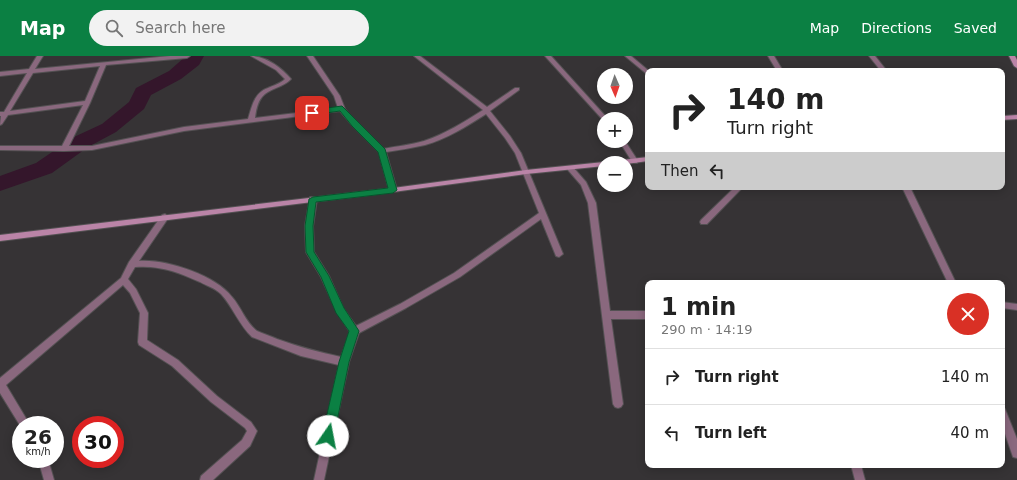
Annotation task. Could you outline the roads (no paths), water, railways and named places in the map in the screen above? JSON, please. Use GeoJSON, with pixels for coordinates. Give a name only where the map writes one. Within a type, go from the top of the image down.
{"type":"FeatureCollection","features":[{"type":"Feature","properties":{"kind":"street"},"geometry":{"type":"LineString","coordinates":[[0,123],[7,114],[40,56]]}},
{"type":"Feature","properties":{"kind":"street"},"geometry":{"type":"LineString","coordinates":[[0,74],[187,56]]}},
{"type":"Feature","properties":{"kind":"street"},"geometry":{"type":"LineString","coordinates":[[251,121],[258,98],[261,94],[283,84],[288,79],[278,69],[254,56]]}},
{"type":"Feature","properties":{"kind":"street"},"geometry":{"type":"LineString","coordinates":[[310,56],[337,96],[342,108],[355,125],[382,151],[393,190]]}},
{"type":"Feature","properties":{"kind":"street"},"geometry":{"type":"LineString","coordinates":[[417,56],[486,110],[508,137],[518,152],[542,215],[559,254]]}},
{"type":"Feature","properties":{"kind":"street"},"geometry":{"type":"LineString","coordinates":[[548,56],[599,112]]}},
{"type":"Feature","properties":{"kind":"street"},"geometry":{"type":"LineString","coordinates":[[628,56],[645,70]]}},
{"type":"Feature","properties":{"kind":"street"},"geometry":{"type":"LineString","coordinates":[[771,56],[778,68]]}},
{"type":"Feature","properties":{"kind":"street"},"geometry":{"type":"LineString","coordinates":[[872,56],[882,68]]}},
{"type":"Feature","properties":{"kind":"street"},"geometry":{"type":"LineString","coordinates":[[1012,56],[1017,66]]}},
{"type":"Feature","properties":{"kind":"street"},"geometry":{"type":"LineString","coordinates":[[67,148],[104,64]]}},
{"type":"Feature","properties":{"kind":"street"},"geometry":{"type":"LineString","coordinates":[[382,151],[425,142],[461,126],[517,89]]}},
{"type":"Feature","properties":{"kind":"street"},"geometry":{"type":"LineString","coordinates":[[0,114],[87,104]]}},
{"type":"Feature","properties":{"kind":"street"},"geometry":{"type":"LineString","coordinates":[[0,148],[92,148],[184,129],[342,108]]}},
{"type":"Feature","properties":{"kind":"street"},"geometry":{"type":"LineString","coordinates":[[1005,118],[1017,117]]}},
{"type":"Feature","properties":{"kind":"street"},"geometry":{"type":"LineString","coordinates":[[627,148],[635,161],[645,159]]}},
{"type":"Feature","properties":{"kind":"street"},"geometry":{"type":"LineString","coordinates":[[0,238],[393,190],[526,172],[597,165]]}},
{"type":"Feature","properties":{"kind":"street"},"geometry":{"type":"LineString","coordinates":[[570,168],[584,184],[592,203],[618,404]]}},
{"type":"Feature","properties":{"kind":"street"},"geometry":{"type":"LineString","coordinates":[[704,222],[736,190]]}},
{"type":"Feature","properties":{"kind":"street"},"geometry":{"type":"LineString","coordinates":[[907,190],[951,280]]}},
{"type":"Feature","properties":{"kind":"street"},"geometry":{"type":"LineString","coordinates":[[313,199],[309,226],[310,252],[325,276],[340,310],[354,331]]}},
{"type":"Feature","properties":{"kind":"street"},"geometry":{"type":"LineString","coordinates":[[318,480],[344,362],[354,331],[403,306],[457,275],[542,215]]}},
{"type":"Feature","properties":{"kind":"street"},"geometry":{"type":"LineString","coordinates":[[20,416],[0,384],[124,280],[132,264],[165,217]]}},
{"type":"Feature","properties":{"kind":"street"},"geometry":{"type":"LineString","coordinates":[[132,264],[151,262],[164,264],[216,286],[223,291],[249,329],[255,334],[301,352],[344,362]]}},
{"type":"Feature","properties":{"kind":"street"},"geometry":{"type":"LineString","coordinates":[[124,280],[133,291],[144,313],[142,342],[175,363],[214,399],[248,425],[252,431],[246,443],[205,480]]}},
{"type":"Feature","properties":{"kind":"street"},"geometry":{"type":"LineString","coordinates":[[1005,305],[1017,307]]}},
{"type":"Feature","properties":{"kind":"street"},"geometry":{"type":"LineString","coordinates":[[607,315],[645,315]]}},
{"type":"Feature","properties":{"kind":"street"},"geometry":{"type":"LineString","coordinates":[[1005,420],[1017,453]]}},
{"type":"Feature","properties":{"kind":"street"},"geometry":{"type":"LineString","coordinates":[[46,468],[49,480]]}},
{"type":"Feature","properties":{"kind":"street"},"geometry":{"type":"LineString","coordinates":[[857,468],[860,480]]}},
{"type":"Feature","properties":{"kind":"waterway"},"geometry":{"type":"LineString","coordinates":[[0,184],[44,168],[81,142],[109,128],[137,105],[143,92],[175,75],[193,61],[195,56]]}}]}
